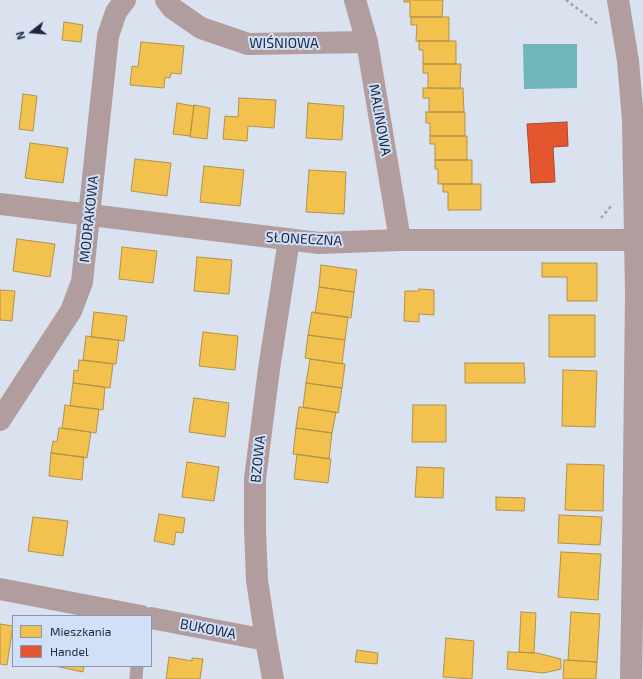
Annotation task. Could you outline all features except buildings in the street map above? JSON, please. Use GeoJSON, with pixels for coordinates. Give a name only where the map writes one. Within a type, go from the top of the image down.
{"type":"FeatureCollection","features":[{"type":"Feature","properties":{"kind":"street","name":"MODRAKOWA"},"geometry":{"type":"LineString","coordinates":[[0,420],[71,311],[82,282],[108,36],[116,12],[125,0]]}},
{"type":"Feature","properties":{"kind":"street","name":"WIŚNIOWA"},"geometry":{"type":"LineString","coordinates":[[166,0],[172,8],[201,28],[248,44],[367,42]]}},
{"type":"Feature","properties":{"kind":"street","name":"MALINOWA"},"geometry":{"type":"LineString","coordinates":[[355,0],[367,42],[400,240]]}},
{"type":"Feature","properties":{"kind":"street"},"geometry":{"type":"LineString","coordinates":[[618,0],[628,61],[633,120],[636,294],[631,679]]}},
{"type":"Feature","properties":{"kind":"street","name":"SŁONECZNA"},"geometry":{"type":"LineString","coordinates":[[0,204],[319,243],[400,240],[635,240]]}},
{"type":"Feature","properties":{"kind":"street","name":"BZOWA"},"geometry":{"type":"LineString","coordinates":[[273,679],[257,580],[255,479],[270,361],[289,240]]}},
{"type":"Feature","properties":{"kind":"street"},"geometry":{"type":"LineString","coordinates":[[0,589],[137,615]]}},
{"type":"Feature","properties":{"kind":"street","name":"BUKOWA"},"geometry":{"type":"LineString","coordinates":[[152,618],[266,640]]}},
{"type":"Feature","properties":{"kind":"path"},"geometry":{"type":"LineString","coordinates":[[566,0],[605,29]]}},
{"type":"Feature","properties":{"kind":"water"},"geometry":{"type":"Polygon","coordinates":[[[523,44],[577,44],[577,88],[524,89],[523,44]]]}}]}
